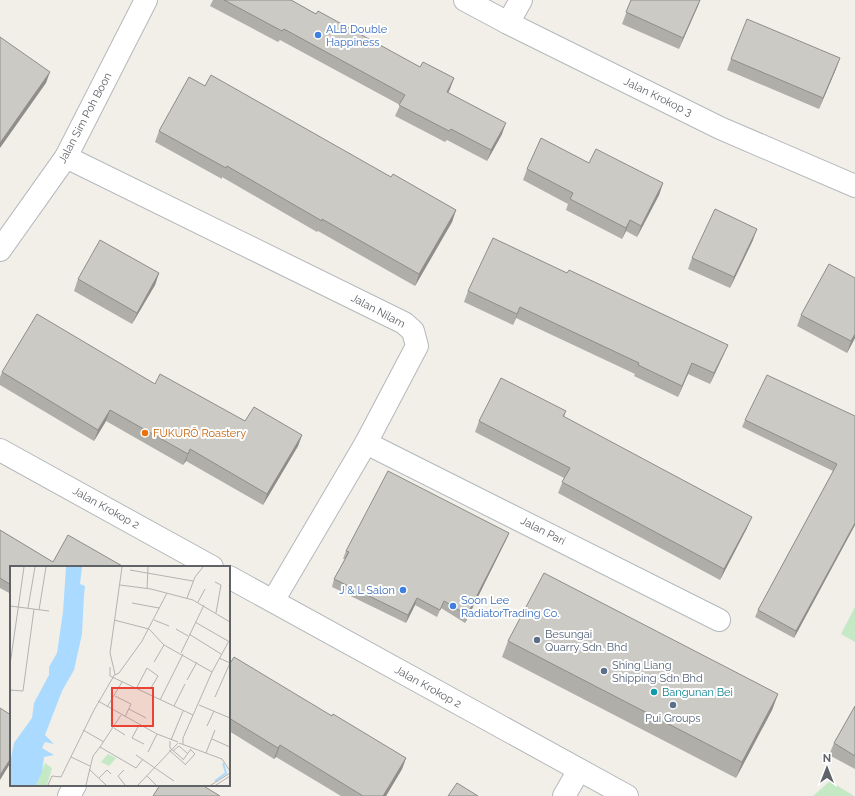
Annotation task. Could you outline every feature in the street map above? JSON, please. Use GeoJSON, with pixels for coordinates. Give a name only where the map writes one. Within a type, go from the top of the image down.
{"type":"FeatureCollection","features":[{"type":"Feature","properties":{"kind":"street","name":"Jalan Sim Poh Boon"},"geometry":{"type":"LineString","coordinates":[[0,250],[66,157],[146,0]]}},
{"type":"Feature","properties":{"kind":"street","name":"Jalan Krokop 3"},"geometry":{"type":"LineString","coordinates":[[465,0],[508,23],[720,128],[855,186]]}},
{"type":"Feature","properties":{"kind":"street"},"geometry":{"type":"LineString","coordinates":[[508,23],[521,0]]}},
{"type":"Feature","properties":{"kind":"street","name":"Jalan Nilam"},"geometry":{"type":"LineString","coordinates":[[66,157],[404,323],[413,331],[417,346],[366,443],[273,601]]}},
{"type":"Feature","properties":{"kind":"street","name":"Jalan Pari"},"geometry":{"type":"LineString","coordinates":[[366,443],[719,620]]}},
{"type":"Feature","properties":{"kind":"street","name":"Jalan Krokop 2"},"geometry":{"type":"LineString","coordinates":[[0,450],[206,566]]}},
{"type":"Feature","properties":{"kind":"street","name":"Jalan Krokop 2"},"geometry":{"type":"LineString","coordinates":[[230,578],[627,796]]}},
{"type":"Feature","properties":{"kind":"street"},"geometry":{"type":"LineString","coordinates":[[564,796],[579,770]]}},
{"type":"Feature","properties":{"kind":"street"},"geometry":{"type":"LineString","coordinates":[[68,796],[74,786]]}},
{"type":"Feature","properties":{"kind":"green space"},"geometry":{"type":"Polygon","coordinates":[[[855,607],[855,642],[841,634],[855,607]]]}},
{"type":"Feature","properties":{"kind":"green space"},"geometry":{"type":"Polygon","coordinates":[[[830,781],[854,796],[813,796],[830,781]]]}},
{"type":"Feature","properties":{"kind":"building"},"geometry":{"type":"Polygon","coordinates":[[[224,0],[291,0],[316,14],[318,11],[420,67],[423,62],[454,78],[447,92],[506,123],[491,150],[451,129],[449,131],[399,105],[405,95],[284,29],[282,31],[224,0]]]}},
{"type":"Feature","properties":{"kind":"building"},"geometry":{"type":"Polygon","coordinates":[[[631,0],[700,0],[683,38],[626,12],[631,0]]]}},
{"type":"Feature","properties":{"kind":"building"},"geometry":{"type":"Polygon","coordinates":[[[747,19],[840,58],[823,98],[731,59],[747,19]]]}},
{"type":"Feature","properties":{"kind":"building"},"geometry":{"type":"Polygon","coordinates":[[[0,37],[50,72],[0,143],[0,37]]]}},
{"type":"Feature","properties":{"kind":"building"},"geometry":{"type":"Polygon","coordinates":[[[211,75],[391,177],[393,174],[456,210],[419,274],[322,219],[322,221],[227,166],[226,168],[159,131],[189,77],[205,86],[211,75]]]}},
{"type":"Feature","properties":{"kind":"building"},"geometry":{"type":"Polygon","coordinates":[[[541,138],[589,163],[596,149],[663,183],[641,226],[630,220],[626,228],[570,199],[573,193],[527,169],[541,138]]]}},
{"type":"Feature","properties":{"kind":"building"},"geometry":{"type":"Polygon","coordinates":[[[715,209],[757,229],[734,277],[692,258],[715,209]]]}},
{"type":"Feature","properties":{"kind":"building"},"geometry":{"type":"Polygon","coordinates":[[[493,238],[567,273],[569,270],[728,345],[714,373],[692,363],[682,386],[638,365],[639,363],[520,307],[517,314],[468,291],[493,238]]]}},
{"type":"Feature","properties":{"kind":"building"},"geometry":{"type":"Polygon","coordinates":[[[100,240],[159,273],[137,313],[78,279],[100,240]]]}},
{"type":"Feature","properties":{"kind":"building"},"geometry":{"type":"Polygon","coordinates":[[[829,264],[855,278],[855,334],[851,341],[801,315],[829,264]]]}},
{"type":"Feature","properties":{"kind":"building"},"geometry":{"type":"Polygon","coordinates":[[[37,314],[155,384],[160,374],[245,421],[254,407],[302,435],[267,494],[190,449],[188,454],[110,410],[98,430],[2,372],[37,314]]]}},
{"type":"Feature","properties":{"kind":"building"},"geometry":{"type":"Polygon","coordinates":[[[767,375],[855,416],[855,523],[796,631],[758,610],[837,464],[745,420],[767,375]]]}},
{"type":"Feature","properties":{"kind":"building"},"geometry":{"type":"Polygon","coordinates":[[[501,378],[566,411],[563,416],[752,517],[724,569],[562,482],[570,468],[479,421],[501,378]]]}},
{"type":"Feature","properties":{"kind":"building"},"geometry":{"type":"Polygon","coordinates":[[[388,471],[509,533],[467,615],[444,601],[440,610],[417,598],[408,615],[334,579],[349,552],[346,551],[388,471]]]}},
{"type":"Feature","properties":{"kind":"building"},"geometry":{"type":"Polygon","coordinates":[[[0,530],[53,562],[68,535],[122,566],[10,566],[10,584],[0,578],[0,530]]]}},
{"type":"Feature","properties":{"kind":"building","name":"Bangunan Bei"},"geometry":{"type":"Polygon","coordinates":[[[544,573],[778,694],[742,762],[508,641],[544,573]]]}},
{"type":"Feature","properties":{"kind":"building"},"geometry":{"type":"Polygon","coordinates":[[[234,657],[332,716],[333,714],[406,758],[383,796],[363,796],[280,745],[278,748],[230,719],[230,663],[234,657]]]}},
{"type":"Feature","properties":{"kind":"building"},"geometry":{"type":"Polygon","coordinates":[[[855,706],[855,756],[834,743],[855,706]]]}},
{"type":"Feature","properties":{"kind":"building"},"geometry":{"type":"Polygon","coordinates":[[[0,708],[10,714],[10,760],[0,775],[0,708]]]}},
{"type":"Feature","properties":{"kind":"building"},"geometry":{"type":"Polygon","coordinates":[[[457,783],[478,796],[448,796],[457,783]]]}},
{"type":"Feature","properties":{"kind":"building"},"geometry":{"type":"Polygon","coordinates":[[[159,786],[204,786],[220,796],[153,796],[159,786]]]}},
{"type":"Feature","properties":{"kind":"place","name":"ALB Double Happiness"},"geometry":{"type":"Point","coordinates":[318,35]}},
{"type":"Feature","properties":{"kind":"place","name":"FUKURŌ Roastery"},"geometry":{"type":"Point","coordinates":[145,433]}},
{"type":"Feature","properties":{"kind":"place","name":"J & L Salon"},"geometry":{"type":"Point","coordinates":[403,590]}},
{"type":"Feature","properties":{"kind":"place","name":"Soon Lee RadiatorTrading Co."},"geometry":{"type":"Point","coordinates":[453,606]}},
{"type":"Feature","properties":{"kind":"place","name":"Besungai Quarry Sdn. Bhd"},"geometry":{"type":"Point","coordinates":[537,640]}},
{"type":"Feature","properties":{"kind":"place","name":"Shing Liang Shipping Sdn Bhd"},"geometry":{"type":"Point","coordinates":[604,671]}},
{"type":"Feature","properties":{"kind":"place","name":"Bangunan Bei"},"geometry":{"type":"Point","coordinates":[654,692]}},
{"type":"Feature","properties":{"kind":"place","name":"Pui Groups"},"geometry":{"type":"Point","coordinates":[673,705]}}]}
